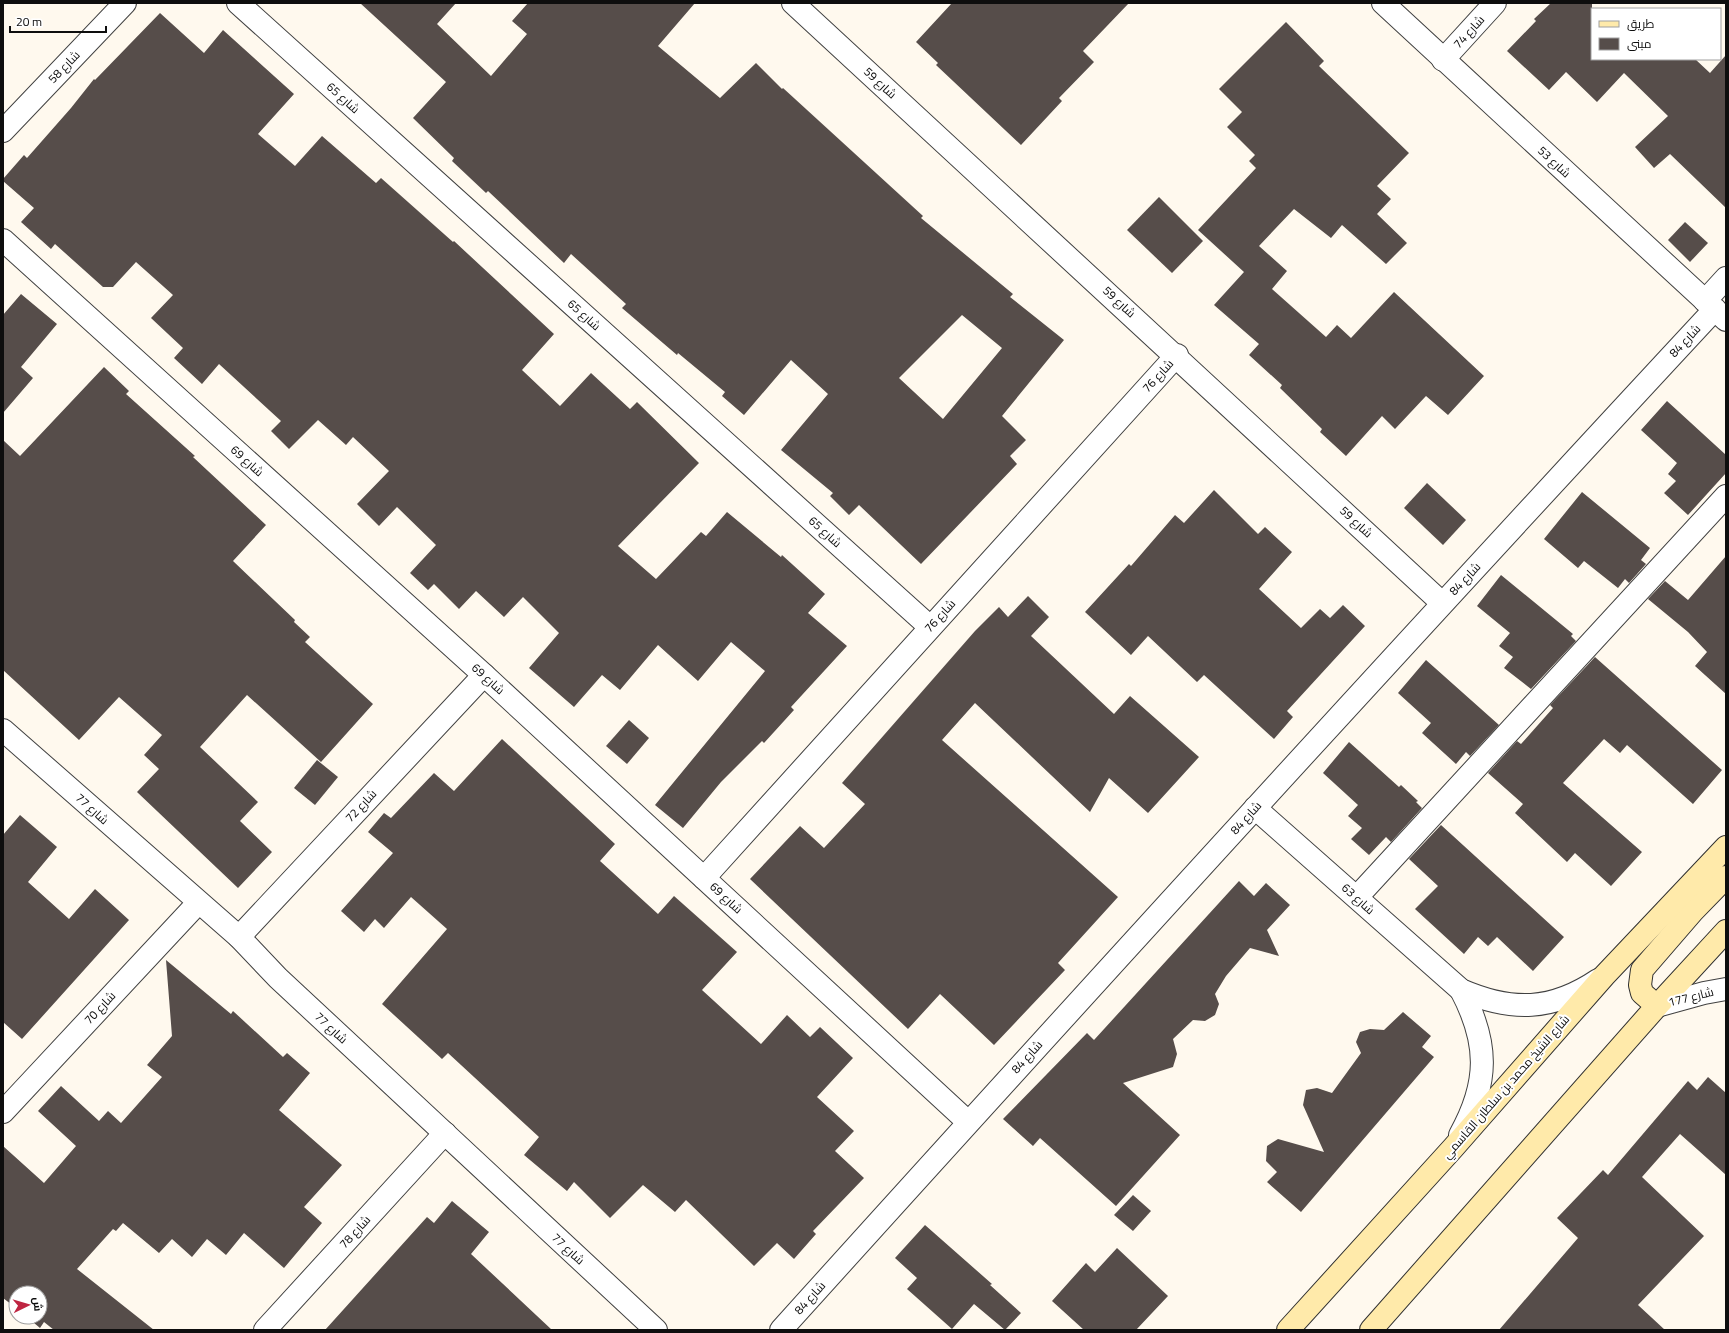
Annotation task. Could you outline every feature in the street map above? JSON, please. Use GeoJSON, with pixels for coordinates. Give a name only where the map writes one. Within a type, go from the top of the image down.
{"type":"FeatureCollection","features":[{"type":"Feature","properties":{"kind":"main road","name":"شارع الشيخ محمد بن سلطان القاسمي"},"geometry":{"type":"LineString","coordinates":[[1288,1330],[1453,1148],[1604,976],[1726,847]]}},
{"type":"Feature","properties":{"kind":"main road"},"geometry":{"type":"LineString","coordinates":[[1657,1006],[1642,994],[1640,985],[1642,970],[1693,911],[1726,877]]}},
{"type":"Feature","properties":{"kind":"main road"},"geometry":{"type":"LineString","coordinates":[[1370,1330],[1657,1006],[1726,931]]}},
{"type":"Feature","properties":{"kind":"street","name":"شارع 58"},"geometry":{"type":"LineString","coordinates":[[3,131],[125,3]]}},
{"type":"Feature","properties":{"kind":"street","name":"شارع 65"},"geometry":{"type":"LineString","coordinates":[[238,3],[930,627]]}},
{"type":"Feature","properties":{"kind":"street","name":"شارع 59"},"geometry":{"type":"LineString","coordinates":[[794,3],[1442,603]]}},
{"type":"Feature","properties":{"kind":"street","name":"شارع 53"},"geometry":{"type":"LineString","coordinates":[[1384,3],[1443,60],[1715,310]]}},
{"type":"Feature","properties":{"kind":"street","name":"شارع 74"},"geometry":{"type":"LineString","coordinates":[[1443,60],[1496,3]]}},
{"type":"Feature","properties":{"kind":"street","name":"شارع 69"},"geometry":{"type":"LineString","coordinates":[[3,240],[484,674],[968,1122]]}},
{"type":"Feature","properties":{"kind":"street","name":"شارع 84"},"geometry":{"type":"LineString","coordinates":[[781,1330],[968,1122],[1442,603],[1715,310],[1726,278]]}},
{"type":"Feature","properties":{"kind":"street","name":"شارع 76"},"geometry":{"type":"LineString","coordinates":[[704,878],[1177,356]]}},
{"type":"Feature","properties":{"kind":"street"},"geometry":{"type":"LineString","coordinates":[[1356,897],[1726,496]]}},
{"type":"Feature","properties":{"kind":"street","name":"شارع 72"},"geometry":{"type":"LineString","coordinates":[[239,937],[484,674]]}},
{"type":"Feature","properties":{"kind":"street","name":"شارع 77"},"geometry":{"type":"LineString","coordinates":[[3,730],[198,903],[239,937],[278,978],[656,1330]]}},
{"type":"Feature","properties":{"kind":"street","name":"شارع 63"},"geometry":{"type":"LineString","coordinates":[[1255,808],[1461,990],[1484,1000],[1496,1003],[1532,1006],[1556,1001],[1579,993],[1604,976]]}},
{"type":"Feature","properties":{"kind":"street","name":"شارع 70"},"geometry":{"type":"LineString","coordinates":[[3,1112],[198,903]]}},
{"type":"Feature","properties":{"kind":"street","name":"شارع 177"},"geometry":{"type":"LineString","coordinates":[[1657,1006],[1704,993],[1726,989]]}},
{"type":"Feature","properties":{"kind":"street","name":"شارع 63"},"geometry":{"type":"LineString","coordinates":[[1453,1148],[1472,1114],[1480,1090],[1482,1064],[1480,1038],[1473,1013],[1461,990]]}},
{"type":"Feature","properties":{"kind":"street","name":"شارع 78"},"geometry":{"type":"LineString","coordinates":[[265,1330],[445,1134]]}},
{"type":"Feature","properties":{"kind":"building"},"geometry":{"type":"Polygon","coordinates":[[[360,3],[456,3],[437,24],[491,76],[527,34],[512,21],[528,3],[695,3],[658,46],[720,98],[756,63],[782,89],[783,88],[923,216],[921,218],[1013,294],[1010,297],[1064,340],[1002,416],[1026,440],[1010,456],[1017,464],[921,564],[859,505],[849,515],[830,496],[833,493],[781,450],[828,394],[791,360],[744,415],[722,396],[725,392],[678,353],[677,355],[622,308],[626,304],[571,254],[564,263],[488,191],[486,193],[452,161],[454,158],[413,118],[446,82],[360,3]],[[962,315],[899,378],[943,419],[1002,348],[962,315]]]}},
{"type":"Feature","properties":{"kind":"building"},"geometry":{"type":"Polygon","coordinates":[[[952,3],[1129,3],[1083,51],[1094,62],[1059,98],[1062,101],[1021,145],[936,65],[938,63],[916,42],[952,3]]]}},
{"type":"Feature","properties":{"kind":"building"},"geometry":{"type":"Polygon","coordinates":[[[1551,3],[1592,3],[1591,60],[1696,60],[1710,73],[1726,55],[1726,208],[1670,154],[1654,168],[1635,147],[1668,116],[1624,73],[1597,102],[1566,72],[1549,90],[1507,51],[1536,21],[1534,19],[1551,3]]]}},
{"type":"Feature","properties":{"kind":"building"},"geometry":{"type":"Polygon","coordinates":[[[160,13],[204,53],[223,30],[294,94],[258,134],[295,166],[322,136],[376,183],[381,178],[453,242],[454,241],[554,334],[522,370],[560,406],[591,373],[630,409],[637,402],[699,463],[618,546],[656,579],[701,532],[706,536],[727,512],[781,557],[782,555],[825,594],[808,613],[847,646],[791,707],[794,710],[764,743],[762,741],[721,782],[683,828],[655,805],[765,671],[731,642],[698,681],[658,645],[620,690],[602,675],[574,707],[529,668],[559,633],[523,597],[504,617],[476,591],[459,609],[434,584],[428,590],[410,573],[436,545],[397,507],[379,526],[357,504],[389,471],[353,437],[346,445],[318,420],[289,449],[271,431],[281,421],[219,364],[202,384],[174,358],[183,348],[151,318],[173,295],[136,262],[113,287],[103,287],[55,244],[51,249],[21,222],[34,208],[3,181],[3,179],[24,155],[27,158],[71,108],[94,79],[95,80],[160,13]]]}},
{"type":"Feature","properties":{"kind":"building"},"geometry":{"type":"Polygon","coordinates":[[[1286,22],[1324,61],[1319,66],[1409,153],[1377,186],[1391,199],[1377,214],[1407,243],[1386,264],[1342,225],[1331,238],[1294,209],[1259,246],[1287,271],[1272,289],[1326,337],[1337,325],[1351,338],[1394,292],[1484,376],[1448,415],[1426,396],[1395,429],[1382,416],[1346,456],[1320,432],[1322,429],[1280,388],[1282,385],[1249,355],[1259,344],[1214,305],[1244,272],[1198,230],[1256,168],[1249,161],[1255,155],[1227,127],[1242,112],[1219,89],[1286,22]]]}},
{"type":"Feature","properties":{"kind":"building"},"geometry":{"type":"Polygon","coordinates":[[[1159,197],[1203,241],[1172,273],[1127,230],[1159,197]]]}},
{"type":"Feature","properties":{"kind":"building"},"geometry":{"type":"Polygon","coordinates":[[[1685,222],[1708,243],[1690,262],[1668,240],[1685,222]]]}},
{"type":"Feature","properties":{"kind":"building"},"geometry":{"type":"Polygon","coordinates":[[[21,294],[57,324],[21,367],[33,378],[3,413],[3,315],[21,294]]]}},
{"type":"Feature","properties":{"kind":"building"},"geometry":{"type":"Polygon","coordinates":[[[104,367],[129,391],[126,394],[195,456],[193,457],[266,525],[233,561],[295,620],[294,622],[310,637],[305,642],[373,704],[321,762],[247,695],[200,747],[258,802],[240,821],[272,852],[238,888],[137,792],[159,769],[144,755],[162,735],[119,697],[79,740],[3,670],[3,440],[20,456],[104,367]]]}},
{"type":"Feature","properties":{"kind":"building"},"geometry":{"type":"Polygon","coordinates":[[[1667,401],[1726,455],[1726,473],[1688,515],[1664,493],[1676,481],[1668,474],[1677,463],[1641,430],[1667,401]]]}},
{"type":"Feature","properties":{"kind":"building"},"geometry":{"type":"Polygon","coordinates":[[[1427,483],[1466,520],[1443,545],[1404,508],[1427,483]]]}},
{"type":"Feature","properties":{"kind":"building"},"geometry":{"type":"Polygon","coordinates":[[[1214,490],[1258,534],[1265,527],[1292,552],[1259,589],[1301,628],[1320,609],[1330,618],[1343,605],[1365,626],[1287,711],[1293,717],[1274,739],[1204,675],[1197,682],[1148,636],[1131,655],[1085,612],[1129,564],[1131,566],[1175,515],[1184,523],[1214,490]]]}},
{"type":"Feature","properties":{"kind":"building"},"geometry":{"type":"Polygon","coordinates":[[[1582,492],[1650,548],[1641,560],[1646,564],[1629,583],[1625,579],[1618,588],[1584,561],[1578,568],[1544,539],[1582,492]]]}},
{"type":"Feature","properties":{"kind":"building"},"geometry":{"type":"Polygon","coordinates":[[[1726,556],[1726,694],[1695,666],[1707,652],[1688,632],[1648,599],[1665,581],[1688,600],[1726,556]]]}},
{"type":"Feature","properties":{"kind":"building"},"geometry":{"type":"Polygon","coordinates":[[[1501,575],[1573,634],[1571,636],[1576,641],[1531,689],[1504,668],[1513,657],[1499,646],[1510,633],[1477,606],[1501,575]]]}},
{"type":"Feature","properties":{"kind":"building"},"geometry":{"type":"Polygon","coordinates":[[[1028,596],[1049,617],[1031,636],[1114,714],[1130,696],[1199,757],[1148,813],[1109,778],[1090,812],[975,703],[942,740],[1118,897],[1058,963],[1065,970],[994,1045],[940,994],[908,1029],[750,879],[800,826],[824,848],[865,804],[842,783],[975,631],[999,607],[1008,617],[1028,596]]]}},
{"type":"Feature","properties":{"kind":"building"},"geometry":{"type":"Polygon","coordinates":[[[1595,657],[1722,770],[1693,804],[1627,745],[1620,753],[1604,739],[1563,783],[1642,852],[1611,886],[1575,853],[1567,862],[1515,813],[1523,804],[1488,773],[1517,741],[1521,744],[1553,708],[1550,705],[1595,657]]]}},
{"type":"Feature","properties":{"kind":"building"},"geometry":{"type":"Polygon","coordinates":[[[1426,660],[1499,725],[1470,756],[1466,752],[1456,764],[1422,733],[1431,723],[1398,693],[1426,660]]]}},
{"type":"Feature","properties":{"kind":"building"},"geometry":{"type":"Polygon","coordinates":[[[629,720],[649,738],[627,764],[606,746],[629,720]]]}},
{"type":"Feature","properties":{"kind":"building"},"geometry":{"type":"Polygon","coordinates":[[[502,739],[615,844],[600,861],[658,914],[674,896],[737,952],[702,990],[761,1044],[787,1015],[810,1037],[820,1027],[853,1058],[817,1097],[854,1131],[835,1151],[864,1178],[813,1231],[816,1234],[794,1259],[777,1243],[754,1266],[686,1200],[675,1212],[643,1185],[610,1218],[574,1182],[567,1191],[524,1155],[539,1137],[448,1053],[442,1059],[382,1004],[447,929],[411,897],[384,928],[375,919],[364,932],[341,911],[393,853],[368,832],[384,813],[391,818],[434,773],[454,791],[502,739]]]}},
{"type":"Feature","properties":{"kind":"building"},"geometry":{"type":"Polygon","coordinates":[[[1349,742],[1399,787],[1401,785],[1418,801],[1416,802],[1422,808],[1391,842],[1386,837],[1369,855],[1351,839],[1362,828],[1348,816],[1358,805],[1323,773],[1349,742]]]}},
{"type":"Feature","properties":{"kind":"building"},"geometry":{"type":"Polygon","coordinates":[[[317,760],[338,777],[315,805],[294,788],[317,760]]]}},
{"type":"Feature","properties":{"kind":"building"},"geometry":{"type":"Polygon","coordinates":[[[20,815],[57,847],[28,882],[69,919],[95,889],[129,920],[22,1039],[3,1022],[3,835],[20,815]]]}},
{"type":"Feature","properties":{"kind":"building"},"geometry":{"type":"Polygon","coordinates":[[[1441,825],[1564,937],[1533,971],[1497,937],[1488,946],[1478,937],[1464,954],[1415,909],[1438,886],[1409,859],[1441,825]]]}},
{"type":"Feature","properties":{"kind":"building"},"geometry":{"type":"Polygon","coordinates":[[[1239,881],[1254,896],[1266,883],[1290,905],[1267,930],[1279,956],[1250,948],[1226,976],[1215,994],[1219,1004],[1215,1015],[1205,1021],[1193,1020],[1173,1039],[1177,1054],[1173,1067],[1123,1083],[1180,1135],[1116,1206],[1040,1138],[1033,1146],[1003,1119],[1087,1033],[1094,1040],[1239,881]]]}},
{"type":"Feature","properties":{"kind":"building"},"geometry":{"type":"Polygon","coordinates":[[[166,960],[231,1014],[233,1011],[283,1057],[287,1053],[310,1073],[279,1110],[342,1165],[304,1207],[322,1223],[284,1268],[244,1233],[226,1255],[207,1239],[192,1257],[172,1239],[159,1253],[123,1223],[116,1231],[113,1229],[77,1269],[154,1330],[54,1330],[48,1325],[48,1285],[8,1285],[8,1302],[3,1298],[3,1146],[44,1183],[76,1146],[38,1111],[61,1086],[99,1121],[108,1111],[121,1123],[162,1077],[147,1065],[172,1036],[166,960]]]}},
{"type":"Feature","properties":{"kind":"building"},"geometry":{"type":"Polygon","coordinates":[[[1403,1012],[1431,1036],[1422,1047],[1434,1057],[1301,1212],[1267,1182],[1277,1172],[1266,1161],[1267,1146],[1278,1139],[1324,1152],[1303,1105],[1306,1090],[1317,1088],[1332,1093],[1361,1053],[1356,1042],[1360,1032],[1370,1029],[1384,1030],[1403,1012]]]}},
{"type":"Feature","properties":{"kind":"building"},"geometry":{"type":"Polygon","coordinates":[[[1708,1077],[1726,1093],[1726,1175],[1680,1134],[1642,1177],[1704,1236],[1638,1305],[1665,1330],[1499,1330],[1578,1238],[1557,1218],[1603,1170],[1608,1175],[1688,1081],[1697,1090],[1708,1077]]]}},
{"type":"Feature","properties":{"kind":"building"},"geometry":{"type":"Polygon","coordinates":[[[1133,1195],[1151,1211],[1133,1231],[1114,1215],[1133,1195]]]}},
{"type":"Feature","properties":{"kind":"building"},"geometry":{"type":"Polygon","coordinates":[[[452,1201],[489,1232],[471,1254],[552,1330],[325,1330],[427,1217],[434,1223],[452,1201]]]}},
{"type":"Feature","properties":{"kind":"building"},"geometry":{"type":"Polygon","coordinates":[[[925,1225],[992,1284],[990,1285],[1021,1313],[1005,1330],[974,1304],[952,1329],[907,1289],[917,1278],[895,1258],[925,1225]]]}},
{"type":"Feature","properties":{"kind":"building"},"geometry":{"type":"Polygon","coordinates":[[[1117,1248],[1168,1296],[1136,1330],[1084,1330],[1052,1301],[1086,1263],[1095,1272],[1117,1248]]]}}]}
